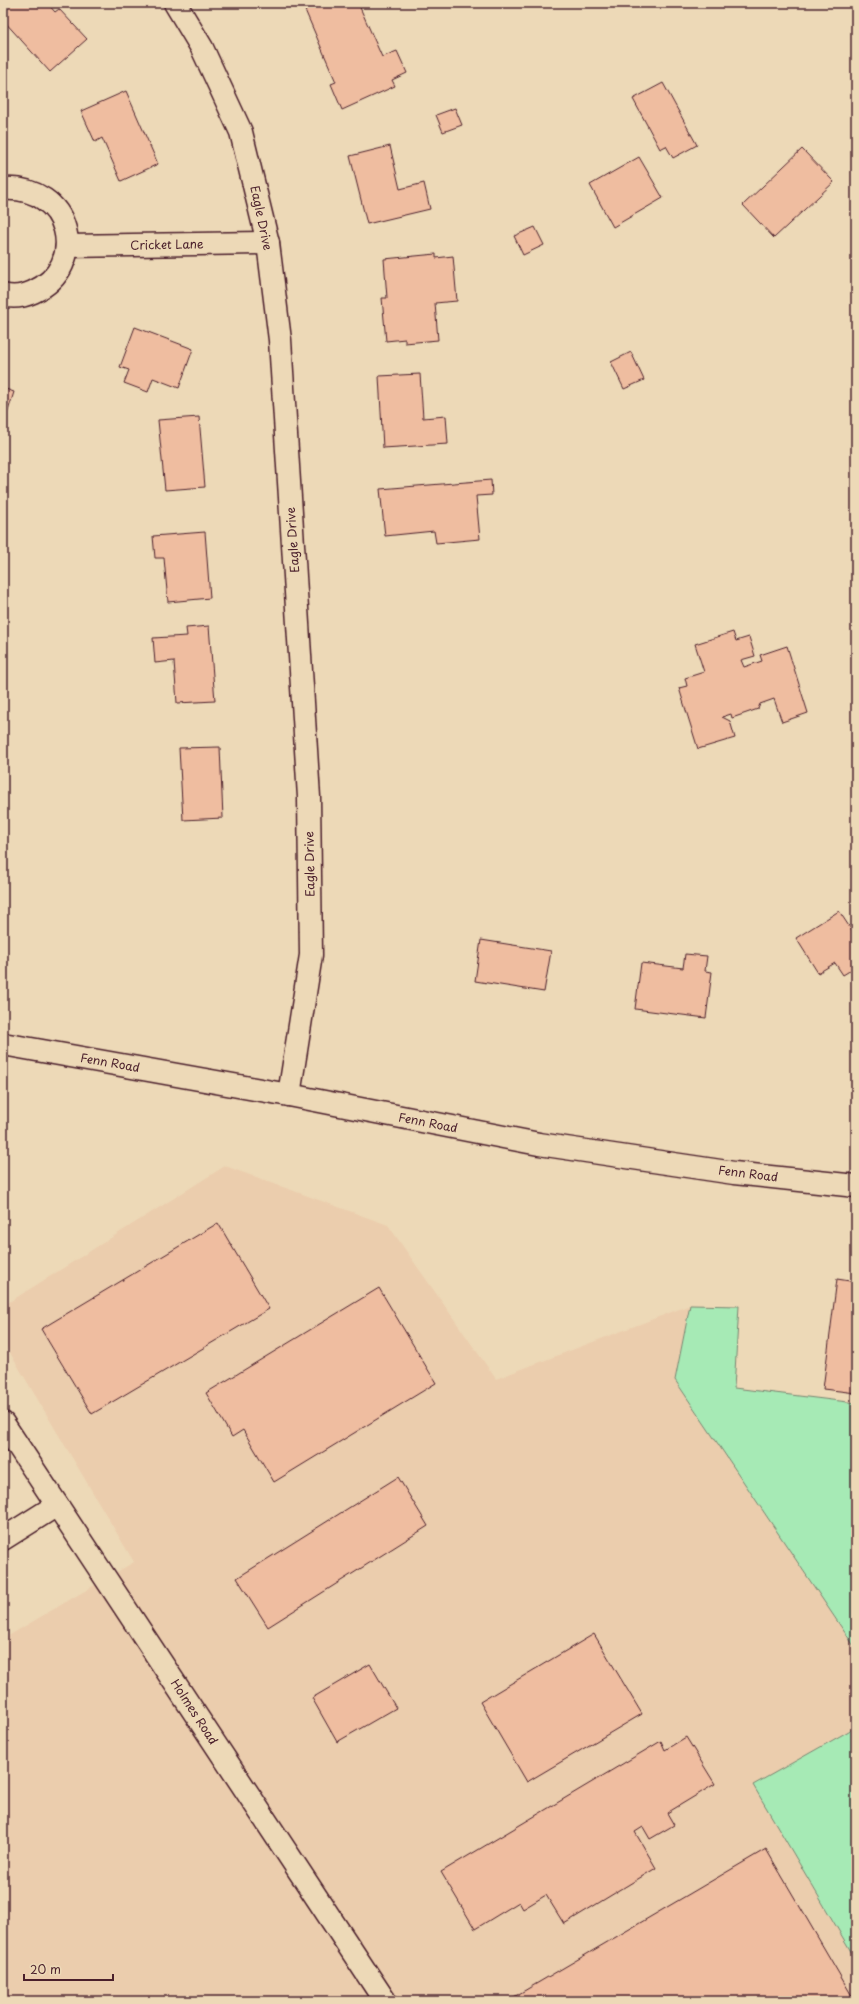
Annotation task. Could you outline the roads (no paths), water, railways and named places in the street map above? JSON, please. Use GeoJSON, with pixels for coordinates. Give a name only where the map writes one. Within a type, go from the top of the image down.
{"type":"FeatureCollection","features":[{"type":"Feature","properties":{"kind":"street","name":"Eagle Drive"},"geometry":{"type":"LineString","coordinates":[[175,3],[202,48],[241,132],[268,243],[280,340],[308,797],[311,955],[289,1096]]}},
{"type":"Feature","properties":{"kind":"street"},"geometry":{"type":"LineString","coordinates":[[3,189],[16,188],[33,192],[47,200],[61,218],[65,229],[67,246],[63,262],[54,277],[41,288],[26,295],[9,297],[3,295]]}},
{"type":"Feature","properties":{"kind":"street","name":"Cricket Lane"},"geometry":{"type":"LineString","coordinates":[[67,246],[268,243]]}},
{"type":"Feature","properties":{"kind":"street","name":"Fenn Road"},"geometry":{"type":"LineString","coordinates":[[3,1044],[289,1096],[538,1144],[734,1173],[856,1186]]}},
{"type":"Feature","properties":{"kind":"street","name":"Holmes Road"},"geometry":{"type":"LineString","coordinates":[[3,1423],[385,2001]]}},
{"type":"Feature","properties":{"kind":"street"},"geometry":{"type":"LineString","coordinates":[[3,1539],[57,1505]]}}]}
